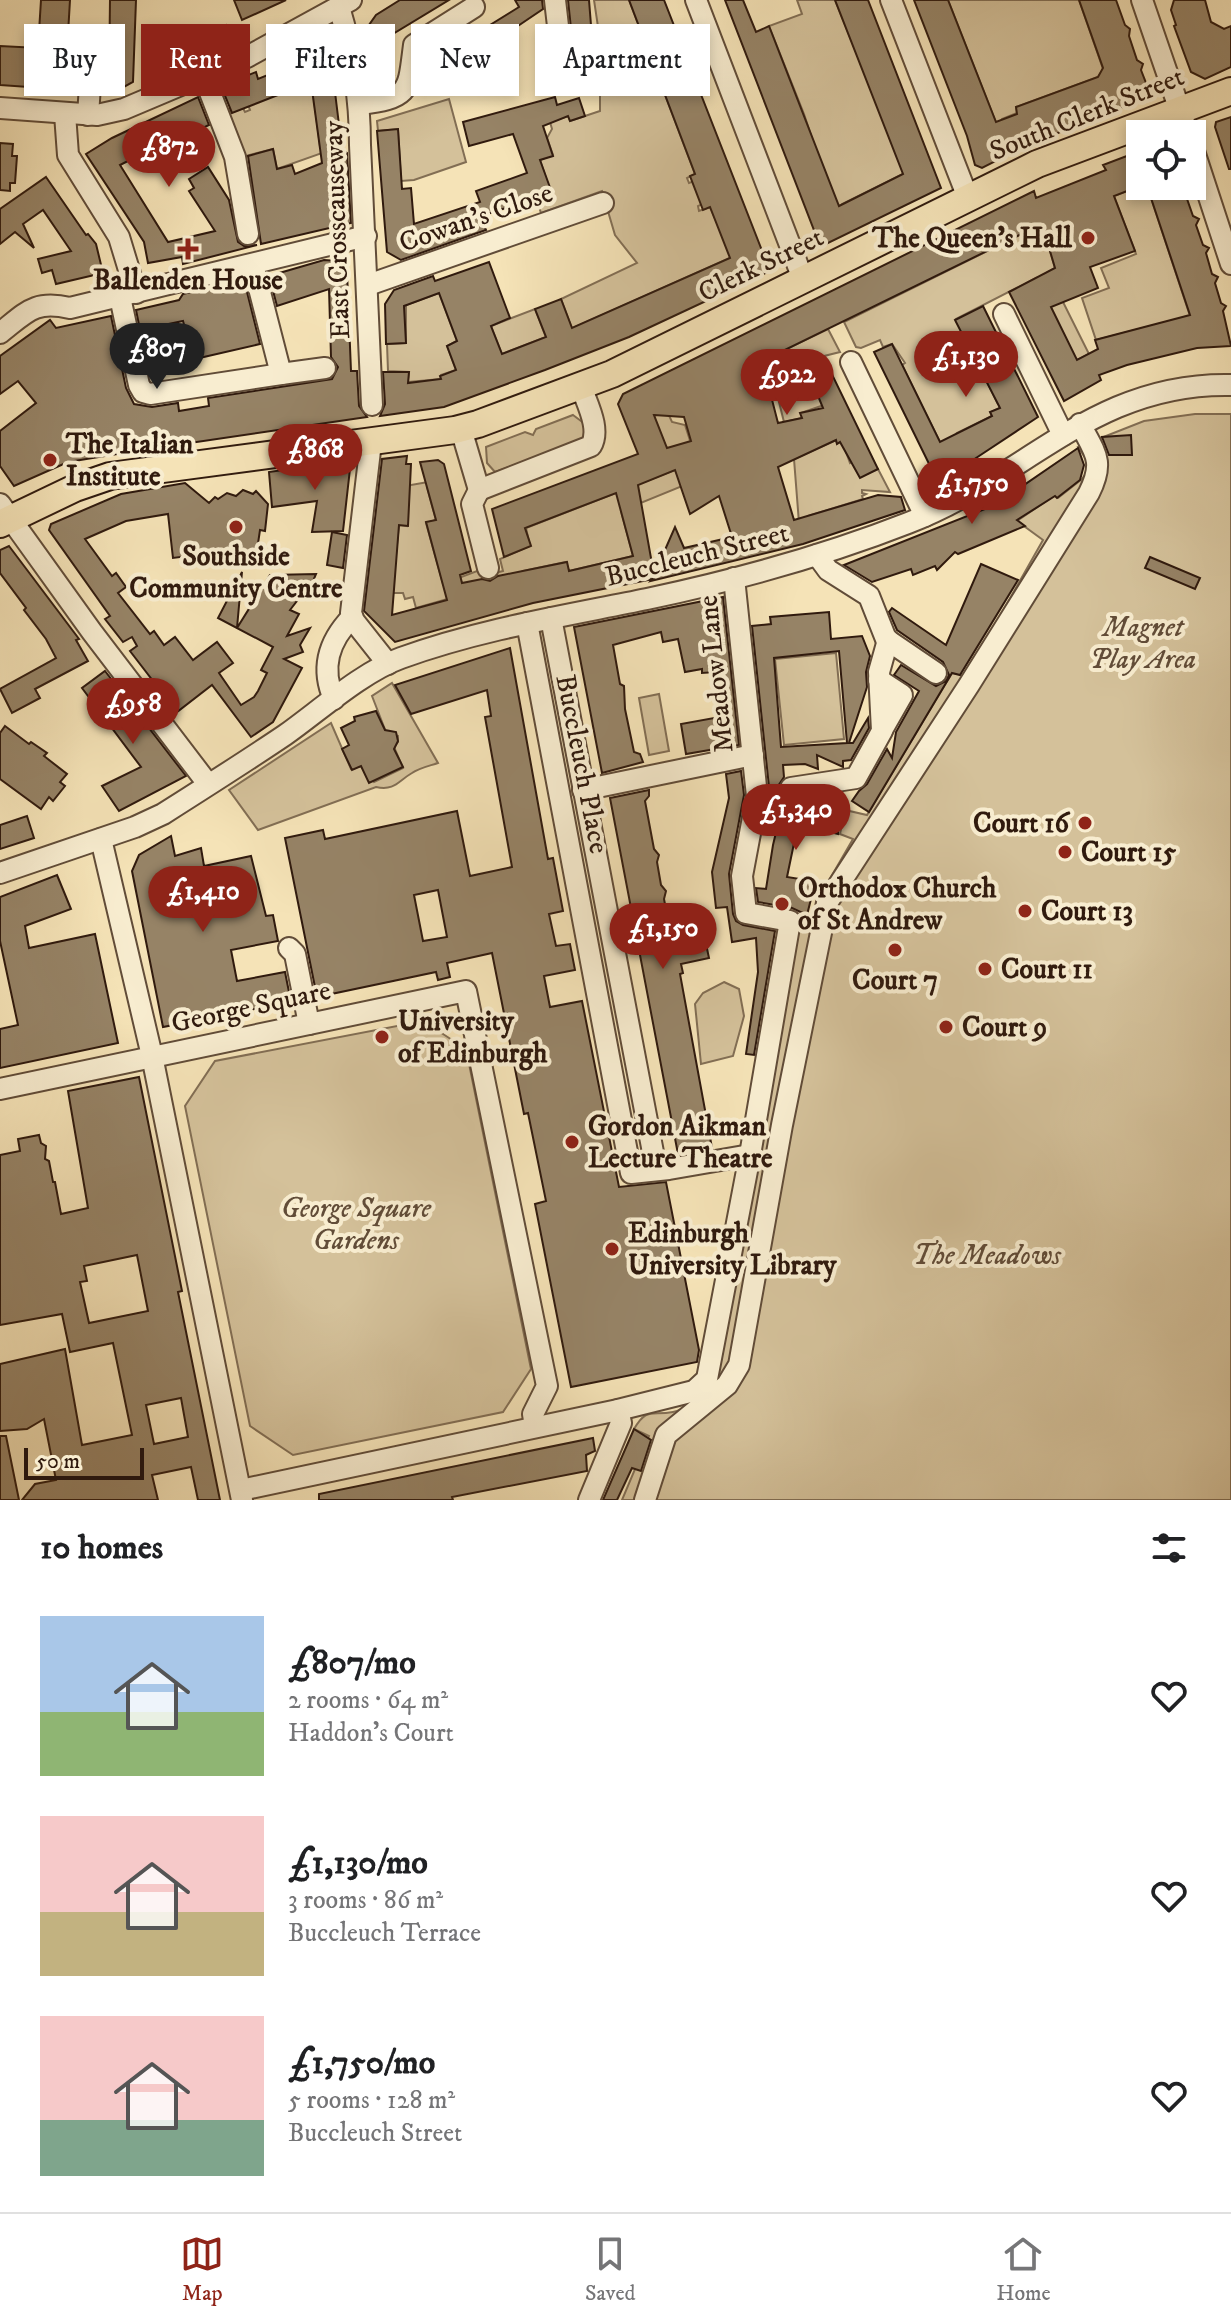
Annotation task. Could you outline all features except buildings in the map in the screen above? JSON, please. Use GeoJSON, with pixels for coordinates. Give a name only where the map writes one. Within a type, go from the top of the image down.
{"type":"FeatureCollection","features":[{"type":"Feature","properties":{"kind":"main road","name":"South Clerk Street"},"geometry":{"type":"LineString","coordinates":[[1188,120],[1231,91]]}},
{"type":"Feature","properties":{"kind":"main road","name":"South Clerk Street"},"geometry":{"type":"LineString","coordinates":[[968,198],[1037,164],[1126,139]]}},
{"type":"Feature","properties":{"kind":"main road","name":"Clerk Street"},"geometry":{"type":"LineString","coordinates":[[4,516],[110,476],[458,429],[612,374],[968,198]]}},
{"type":"Feature","properties":{"kind":"street"},"geometry":{"type":"LineString","coordinates":[[555,0],[558,24]]}},
{"type":"Feature","properties":{"kind":"street"},"geometry":{"type":"LineString","coordinates":[[696,0],[803,279]]}},
{"type":"Feature","properties":{"kind":"street"},"geometry":{"type":"LineString","coordinates":[[891,0],[968,198]]}},
{"type":"Feature","properties":{"kind":"street"},"geometry":{"type":"LineString","coordinates":[[1142,0],[1184,120]]}},
{"type":"Feature","properties":{"kind":"street"},"geometry":{"type":"LineString","coordinates":[[250,55],[345,3]]}},
{"type":"Feature","properties":{"kind":"street","name":"East Crosscauseway"},"geometry":{"type":"LineString","coordinates":[[345,3],[360,104],[372,405]]}},
{"type":"Feature","properties":{"kind":"street"},"geometry":{"type":"LineString","coordinates":[[360,104],[389,100],[399,94],[407,87],[412,74],[414,45],[474,7]]}},
{"type":"Feature","properties":{"kind":"street"},"geometry":{"type":"LineString","coordinates":[[88,115],[89,96]]}},
{"type":"Feature","properties":{"kind":"street"},"geometry":{"type":"LineString","coordinates":[[0,108],[88,115],[124,109],[156,96]]}},
{"type":"Feature","properties":{"kind":"street"},"geometry":{"type":"LineString","coordinates":[[211,96],[235,157],[252,252],[281,374]]}},
{"type":"Feature","properties":{"kind":"street"},"geometry":{"type":"LineString","coordinates":[[65,114],[68,155],[119,237],[139,385],[143,392],[150,394],[325,368]]}},
{"type":"Feature","properties":{"kind":"street"},"geometry":{"type":"LineString","coordinates":[[1206,188],[1231,264]]}},
{"type":"Feature","properties":{"kind":"street","name":"Cowan's Close"},"geometry":{"type":"LineString","coordinates":[[368,285],[603,203]]}},
{"type":"Feature","properties":{"kind":"street"},"geometry":{"type":"LineString","coordinates":[[0,333],[33,307],[51,304],[70,308],[128,295],[252,252],[366,236]]}},
{"type":"Feature","properties":{"kind":"street"},"geometry":{"type":"LineString","coordinates":[[666,1435],[727,1385],[739,1365],[782,1125],[827,903],[969,685],[1098,475],[1099,467],[1072,429],[1004,314]]}},
{"type":"Feature","properties":{"kind":"street"},"geometry":{"type":"LineString","coordinates":[[851,362],[925,516]]}},
{"type":"Feature","properties":{"kind":"street","name":"Buccleuch Street"},"geometry":{"type":"LineString","coordinates":[[0,873],[101,839],[163,814],[388,664],[452,642],[734,578],[817,555],[925,516],[993,480],[1072,429],[1125,402],[1191,387],[1231,385]]}},
{"type":"Feature","properties":{"kind":"street"},"geometry":{"type":"LineString","coordinates":[[488,568],[472,504],[479,490],[591,446],[595,430],[581,386]]}},
{"type":"Feature","properties":{"kind":"street"},"geometry":{"type":"LineString","coordinates":[[458,429],[479,490]]}},
{"type":"Feature","properties":{"kind":"street"},"geometry":{"type":"LineString","coordinates":[[371,442],[351,604],[352,617],[388,664]]}},
{"type":"Feature","properties":{"kind":"street"},"geometry":{"type":"LineString","coordinates":[[4,516],[208,784]]}},
{"type":"Feature","properties":{"kind":"street"},"geometry":{"type":"LineString","coordinates":[[817,555],[828,570],[869,596],[881,632],[888,640],[936,673]]}},
{"type":"Feature","properties":{"kind":"street","name":"Meadow Lane"},"geometry":{"type":"LineString","coordinates":[[734,578],[757,796],[742,876],[746,913],[790,921],[750,1155]]}},
{"type":"Feature","properties":{"kind":"street"},"geometry":{"type":"LineString","coordinates":[[334,699],[327,682],[326,662],[336,636],[352,617]]}},
{"type":"Feature","properties":{"kind":"street","name":"Buccleuch Place"},"geometry":{"type":"LineString","coordinates":[[551,618],[656,1168]]}},
{"type":"Feature","properties":{"kind":"street","name":"Buccleuch Place"},"geometry":{"type":"LineString","coordinates":[[527,623],[631,1173],[750,1155]]}},
{"type":"Feature","properties":{"kind":"street"},"geometry":{"type":"LineString","coordinates":[[791,788],[856,778],[882,731],[880,663],[888,640]]}},
{"type":"Feature","properties":{"kind":"street"},"geometry":{"type":"LineString","coordinates":[[583,790],[753,755]]}},
{"type":"Feature","properties":{"kind":"street"},"geometry":{"type":"LineString","coordinates":[[8,1087],[152,1056],[101,839]]}},
{"type":"Feature","properties":{"kind":"street"},"geometry":{"type":"LineString","coordinates":[[289,948],[295,954],[309,1024]]}},
{"type":"Feature","properties":{"kind":"street","name":"George Square"},"geometry":{"type":"LineString","coordinates":[[535,1426],[533,1414],[547,1386],[466,991],[152,1056],[242,1495],[699,1389],[707,1379],[750,1155]]}},
{"type":"Feature","properties":{"kind":"street"},"geometry":{"type":"LineString","coordinates":[[645,1500],[666,1435],[665,1399]]}},
{"type":"Feature","properties":{"kind":"street"},"geometry":{"type":"LineString","coordinates":[[589,1500],[621,1423],[618,1410]]}},
{"type":"Feature","properties":{"kind":"green space"},"geometry":{"type":"Polygon","coordinates":[[[594,0],[629,0],[638,24],[598,24],[594,0]]]}},
{"type":"Feature","properties":{"kind":"green space"},"geometry":{"type":"Polygon","coordinates":[[[797,0],[835,0],[905,173],[842,204],[842,208],[836,211],[804,114],[769,26],[802,14],[797,0]]]}},
{"type":"Feature","properties":{"kind":"green space"},"geometry":{"type":"Polygon","coordinates":[[[948,0],[1079,0],[1103,69],[1098,77],[1016,107],[1017,113],[1002,119],[997,125],[948,0]]]}},
{"type":"Feature","properties":{"kind":"green space"},"geometry":{"type":"Polygon","coordinates":[[[267,96],[313,96],[320,146],[341,143],[342,146],[277,169],[273,149],[242,157],[223,112],[229,109],[231,113],[243,108],[245,112],[250,110],[247,102],[267,96]]]}},
{"type":"Feature","properties":{"kind":"green space"},"geometry":{"type":"Polygon","coordinates":[[[600,96],[665,96],[695,174],[687,178],[689,183],[697,180],[705,203],[698,206],[699,211],[710,207],[732,257],[575,327],[573,331],[561,299],[637,263],[615,235],[602,191],[541,213],[536,198],[551,193],[540,160],[553,155],[547,138],[552,129],[550,122],[568,116],[570,121],[600,111],[600,96]]]}},
{"type":"Feature","properties":{"kind":"green space"},"geometry":{"type":"Polygon","coordinates":[[[449,99],[466,162],[414,180],[401,181],[398,129],[378,131],[377,121],[449,99]]]}},
{"type":"Feature","properties":{"kind":"green space"},"geometry":{"type":"Polygon","coordinates":[[[1126,191],[1126,200],[1152,200],[1190,316],[1096,340],[1082,298],[1109,288],[1101,268],[1136,254],[1114,196],[1126,191]]]}},
{"type":"Feature","properties":{"kind":"green space"},"geometry":{"type":"Polygon","coordinates":[[[1042,224],[1055,268],[1048,272],[1089,354],[1066,366],[1036,278],[956,319],[998,404],[1006,405],[991,412],[992,416],[957,433],[962,443],[936,443],[939,440],[902,365],[905,363],[892,344],[883,347],[880,340],[856,347],[844,322],[1042,224]]]}},
{"type":"Feature","properties":{"kind":"green space"},"geometry":{"type":"Polygon","coordinates":[[[439,293],[457,341],[447,346],[456,370],[441,375],[441,379],[408,382],[409,372],[388,371],[387,344],[406,343],[406,305],[439,293]]]}},
{"type":"Feature","properties":{"kind":"green space"},"geometry":{"type":"Polygon","coordinates":[[[535,309],[547,340],[543,338],[502,354],[491,326],[535,309]]]}},
{"type":"Feature","properties":{"kind":"green space"},"geometry":{"type":"Polygon","coordinates":[[[828,329],[840,352],[824,356],[825,360],[807,369],[824,405],[801,413],[802,418],[784,422],[772,374],[735,384],[731,376],[828,329]]]}},
{"type":"Feature","properties":{"kind":"green space"},"geometry":{"type":"Polygon","coordinates":[[[665,407],[672,422],[685,425],[702,478],[621,511],[633,556],[569,571],[566,562],[523,571],[498,583],[495,573],[503,571],[500,559],[530,546],[526,528],[675,470],[651,414],[665,407]]]}},
{"type":"Feature","properties":{"kind":"green space","name":"The Meadows"},"geometry":{"type":"Polygon","coordinates":[[[1195,414],[1231,414],[1231,1500],[622,1500],[649,1436],[634,1429],[642,1418],[677,1411],[703,1398],[798,930],[810,930],[820,896],[853,839],[840,834],[845,810],[867,815],[952,673],[963,675],[970,669],[1043,540],[1017,521],[1055,495],[1058,498],[1082,479],[1091,466],[1078,447],[1144,421],[1195,414]]]}},
{"type":"Feature","properties":{"kind":"green space"},"geometry":{"type":"Polygon","coordinates":[[[573,415],[585,424],[585,439],[495,472],[487,463],[486,447],[525,432],[533,435],[536,429],[573,415]]]}},
{"type":"Feature","properties":{"kind":"green space"},"geometry":{"type":"Polygon","coordinates":[[[836,440],[837,444],[842,441],[850,463],[860,477],[878,469],[890,492],[862,490],[866,494],[862,496],[863,499],[808,516],[799,523],[794,459],[836,440]]]}},
{"type":"Feature","properties":{"kind":"green space"},"geometry":{"type":"Polygon","coordinates":[[[428,482],[436,520],[426,523],[443,584],[477,571],[481,573],[485,585],[472,592],[416,608],[413,597],[405,599],[403,593],[392,593],[399,525],[407,526],[405,486],[428,482]]]}},
{"type":"Feature","properties":{"kind":"green space"},"geometry":{"type":"Polygon","coordinates":[[[836,653],[844,739],[784,745],[775,659],[836,653]]]}},
{"type":"Feature","properties":{"kind":"green space"},"geometry":{"type":"Polygon","coordinates":[[[392,683],[438,763],[415,771],[392,786],[376,787],[258,830],[229,790],[331,723],[351,769],[361,766],[374,782],[403,768],[394,747],[398,736],[386,732],[372,696],[392,683]]]}},
{"type":"Feature","properties":{"kind":"green space"},"geometry":{"type":"Polygon","coordinates":[[[659,694],[669,751],[649,755],[639,698],[659,694]]]}},
{"type":"Feature","properties":{"kind":"green space"},"geometry":{"type":"Polygon","coordinates":[[[724,982],[739,989],[744,1016],[733,1056],[701,1064],[695,1004],[703,993],[724,982]]]}},
{"type":"Feature","properties":{"kind":"green space","name":"George Square Gardens"},"geometry":{"type":"Polygon","coordinates":[[[423,1021],[466,1049],[531,1369],[503,1412],[293,1455],[250,1426],[185,1106],[215,1061],[423,1021]]]}},
{"type":"Feature","properties":{"kind":"place","name":"The Queen's Hall"},"geometry":{"type":"Point","coordinates":[1088,238]}},
{"type":"Feature","properties":{"kind":"place","name":"Ballenden House"},"geometry":{"type":"Point","coordinates":[188,249]}},
{"type":"Feature","properties":{"kind":"place","name":"The Italian Institute"},"geometry":{"type":"Point","coordinates":[50,460]}},
{"type":"Feature","properties":{"kind":"place","name":"Southside Community Centre"},"geometry":{"type":"Point","coordinates":[236,527]}},
{"type":"Feature","properties":{"kind":"place","name":"Court 16"},"geometry":{"type":"Point","coordinates":[1085,823]}},
{"type":"Feature","properties":{"kind":"place","name":"Court 15"},"geometry":{"type":"Point","coordinates":[1065,852]}},
{"type":"Feature","properties":{"kind":"place","name":"Orthodox Church of St Andrew"},"geometry":{"type":"Point","coordinates":[782,904]}},
{"type":"Feature","properties":{"kind":"place","name":"Court 13"},"geometry":{"type":"Point","coordinates":[1025,911]}},
{"type":"Feature","properties":{"kind":"place","name":"Court 7"},"geometry":{"type":"Point","coordinates":[895,950]}},
{"type":"Feature","properties":{"kind":"place","name":"Court 11"},"geometry":{"type":"Point","coordinates":[985,969]}},
{"type":"Feature","properties":{"kind":"place","name":"Court 9"},"geometry":{"type":"Point","coordinates":[946,1027]}},
{"type":"Feature","properties":{"kind":"place","name":"University of Edinburgh"},"geometry":{"type":"Point","coordinates":[382,1037]}},
{"type":"Feature","properties":{"kind":"place","name":"Gordon Aikman Lecture Theatre"},"geometry":{"type":"Point","coordinates":[572,1142]}},
{"type":"Feature","properties":{"kind":"place","name":"Edinburgh University Library"},"geometry":{"type":"Point","coordinates":[612,1249]}},
{"type":"Feature","properties":{"kind":"park label","name":"Magnet Play Area"},"geometry":{"type":"Point","coordinates":[1143,643]}}]}
